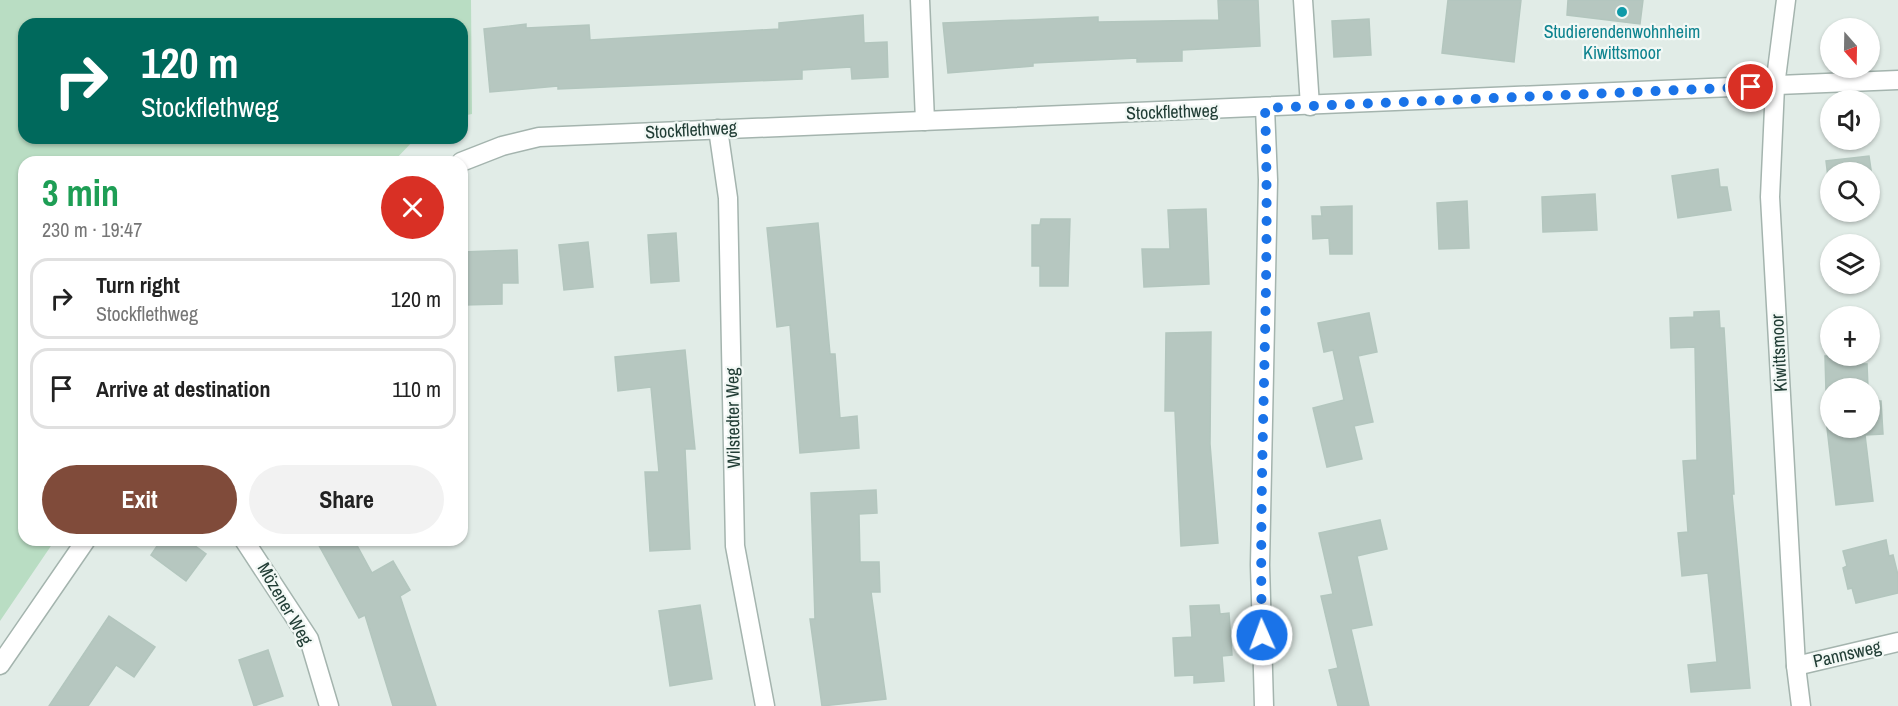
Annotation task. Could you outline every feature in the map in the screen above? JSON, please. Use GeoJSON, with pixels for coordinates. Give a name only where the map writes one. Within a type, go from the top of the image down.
{"type":"FeatureCollection","features":[{"type":"Feature","properties":{"kind":"street"},"geometry":{"type":"LineString","coordinates":[[920,0],[925,121]]}},
{"type":"Feature","properties":{"kind":"street"},"geometry":{"type":"LineString","coordinates":[[1303,0],[1310,106]]}},
{"type":"Feature","properties":{"kind":"street","name":"Kiwittsmoor"},"geometry":{"type":"LineString","coordinates":[[1786,0],[1775,86],[1770,196],[1796,666],[1801,706]]}},
{"type":"Feature","properties":{"kind":"street","name":"Stockflethweg"},"geometry":{"type":"LineString","coordinates":[[468,159],[502,146],[539,137],[1898,80]]}},
{"type":"Feature","properties":{"kind":"street"},"geometry":{"type":"LineString","coordinates":[[1264,706],[1260,565],[1268,180],[1265,108]]}},
{"type":"Feature","properties":{"kind":"street","name":"Wilstedter Weg"},"geometry":{"type":"LineString","coordinates":[[718,129],[728,198],[735,546],[765,706]]}},
{"type":"Feature","properties":{"kind":"street"},"geometry":{"type":"LineString","coordinates":[[0,665],[82,546]]}},
{"type":"Feature","properties":{"kind":"street","name":"Mözener Weg"},"geometry":{"type":"LineString","coordinates":[[248,546],[309,639],[329,706]]}},
{"type":"Feature","properties":{"kind":"street","name":"Pannsweg"},"geometry":{"type":"LineString","coordinates":[[1796,666],[1898,642]]}},
{"type":"Feature","properties":{"kind":"green space"},"geometry":{"type":"Polygon","coordinates":[[[0,0],[471,0],[472,114],[468,115],[468,18],[18,18],[18,144],[410,144],[399,156],[18,156],[18,546],[51,546],[0,621],[0,0]]]}},
{"type":"Feature","properties":{"kind":"building"},"geometry":{"type":"Polygon","coordinates":[[[1218,0],[1258,0],[1260,46],[1182,50],[1182,61],[1137,62],[1137,58],[1033,63],[1033,66],[948,73],[943,23],[1098,17],[1098,22],[1219,20],[1218,0]]]}},
{"type":"Feature","properties":{"kind":"building"},"geometry":{"type":"Polygon","coordinates":[[[1448,0],[1521,0],[1514,62],[1442,53],[1448,0]]]}},
{"type":"Feature","properties":{"kind":"building","name":"Studierendenwohnheim Kiwittsmoor"},"geometry":{"type":"Polygon","coordinates":[[[1568,0],[1643,0],[1640,24],[1567,15],[1568,0]]]}},
{"type":"Feature","properties":{"kind":"building"},"geometry":{"type":"Polygon","coordinates":[[[863,15],[864,43],[887,42],[888,77],[852,79],[851,67],[802,70],[802,79],[558,89],[558,86],[490,92],[484,29],[526,24],[526,28],[589,25],[590,40],[779,29],[779,23],[863,15]]]}},
{"type":"Feature","properties":{"kind":"building"},"geometry":{"type":"Polygon","coordinates":[[[1369,19],[1371,55],[1334,57],[1332,21],[1369,19]]]}},
{"type":"Feature","properties":{"kind":"building"},"geometry":{"type":"Polygon","coordinates":[[[1869,156],[1870,162],[1826,162],[1869,156]]]}},
{"type":"Feature","properties":{"kind":"building"},"geometry":{"type":"Polygon","coordinates":[[[1718,169],[1720,187],[1727,187],[1731,210],[1678,218],[1672,176],[1718,169]]]}},
{"type":"Feature","properties":{"kind":"building"},"geometry":{"type":"Polygon","coordinates":[[[1595,194],[1597,230],[1543,232],[1542,197],[1595,194]]]}},
{"type":"Feature","properties":{"kind":"building"},"geometry":{"type":"Polygon","coordinates":[[[1467,201],[1469,248],[1439,249],[1437,203],[1467,201]]]}},
{"type":"Feature","properties":{"kind":"building"},"geometry":{"type":"Polygon","coordinates":[[[1352,206],[1352,254],[1330,254],[1329,238],[1313,239],[1312,216],[1322,216],[1321,207],[1352,206]]]}},
{"type":"Feature","properties":{"kind":"building"},"geometry":{"type":"Polygon","coordinates":[[[1206,209],[1209,284],[1144,287],[1142,249],[1170,249],[1168,210],[1206,209]]]}},
{"type":"Feature","properties":{"kind":"building"},"geometry":{"type":"Polygon","coordinates":[[[1041,219],[1070,219],[1068,286],[1040,286],[1040,266],[1032,266],[1032,225],[1040,225],[1041,219]]]}},
{"type":"Feature","properties":{"kind":"building"},"geometry":{"type":"Polygon","coordinates":[[[818,223],[830,354],[835,354],[840,418],[857,416],[859,448],[800,453],[790,325],[777,327],[767,228],[818,223]]]}},
{"type":"Feature","properties":{"kind":"building"},"geometry":{"type":"Polygon","coordinates":[[[676,233],[679,281],[651,283],[648,235],[676,233]]]}},
{"type":"Feature","properties":{"kind":"building"},"geometry":{"type":"Polygon","coordinates":[[[588,242],[593,287],[564,290],[559,245],[588,242]]]}},
{"type":"Feature","properties":{"kind":"building"},"geometry":{"type":"Polygon","coordinates":[[[517,250],[518,283],[502,283],[502,304],[468,305],[468,252],[517,250]]]}},
{"type":"Feature","properties":{"kind":"building"},"geometry":{"type":"Polygon","coordinates":[[[1719,311],[1720,328],[1724,328],[1734,494],[1732,494],[1750,688],[1691,692],[1688,665],[1717,662],[1708,573],[1682,576],[1678,533],[1688,532],[1683,461],[1697,460],[1695,347],[1671,348],[1670,318],[1694,317],[1694,312],[1719,311]]]}},
{"type":"Feature","properties":{"kind":"building"},"geometry":{"type":"Polygon","coordinates":[[[1369,313],[1377,352],[1358,356],[1373,422],[1354,426],[1362,459],[1327,467],[1313,408],[1344,400],[1333,350],[1324,352],[1318,323],[1369,313]]]}},
{"type":"Feature","properties":{"kind":"building"},"geometry":{"type":"Polygon","coordinates":[[[1211,332],[1210,444],[1218,543],[1181,546],[1175,411],[1165,411],[1166,333],[1211,332]]]}},
{"type":"Feature","properties":{"kind":"building"},"geometry":{"type":"Polygon","coordinates":[[[685,350],[695,449],[685,449],[690,549],[650,551],[645,472],[659,472],[651,387],[618,391],[615,357],[685,350]]]}},
{"type":"Feature","properties":{"kind":"building"},"geometry":{"type":"Polygon","coordinates":[[[1825,366],[1867,366],[1868,378],[1826,378],[1825,366]]]}},
{"type":"Feature","properties":{"kind":"building"},"geometry":{"type":"Polygon","coordinates":[[[1880,401],[1881,401],[1883,434],[1880,434],[1880,401]]]}},
{"type":"Feature","properties":{"kind":"building"},"geometry":{"type":"Polygon","coordinates":[[[1828,438],[1865,438],[1873,501],[1836,505],[1828,438]]]}},
{"type":"Feature","properties":{"kind":"building"},"geometry":{"type":"Polygon","coordinates":[[[876,490],[877,513],[859,514],[860,562],[879,562],[880,592],[871,592],[886,699],[822,706],[810,619],[815,619],[811,493],[876,490]]]}},
{"type":"Feature","properties":{"kind":"building"},"geometry":{"type":"Polygon","coordinates":[[[1380,520],[1387,549],[1357,556],[1372,625],[1351,629],[1369,706],[1338,706],[1329,670],[1338,668],[1321,596],[1333,594],[1319,533],[1380,520]]]}},
{"type":"Feature","properties":{"kind":"building"},"geometry":{"type":"Polygon","coordinates":[[[1886,540],[1889,556],[1893,555],[1898,575],[1898,593],[1856,603],[1852,588],[1848,589],[1843,568],[1847,566],[1843,551],[1886,540]]]}},
{"type":"Feature","properties":{"kind":"building"},"geometry":{"type":"Polygon","coordinates":[[[157,546],[195,546],[206,554],[186,581],[151,555],[157,546]]]}},
{"type":"Feature","properties":{"kind":"building"},"geometry":{"type":"Polygon","coordinates":[[[319,546],[357,546],[372,573],[393,561],[410,590],[400,596],[436,706],[393,706],[365,615],[359,618],[319,546]]]}},
{"type":"Feature","properties":{"kind":"building"},"geometry":{"type":"Polygon","coordinates":[[[700,605],[712,679],[670,686],[659,611],[700,605]]]}},
{"type":"Feature","properties":{"kind":"building"},"geometry":{"type":"Polygon","coordinates":[[[1219,605],[1220,614],[1229,613],[1232,655],[1222,656],[1224,681],[1194,683],[1194,675],[1175,676],[1173,638],[1192,637],[1190,606],[1219,605]]]}},
{"type":"Feature","properties":{"kind":"building"},"geometry":{"type":"Polygon","coordinates":[[[109,616],[155,647],[134,677],[116,665],[88,706],[49,706],[109,616]]]}},
{"type":"Feature","properties":{"kind":"building"},"geometry":{"type":"Polygon","coordinates":[[[268,650],[283,696],[254,706],[239,660],[268,650]]]}},
{"type":"Feature","properties":{"kind":"place","name":"Studierendenwohnheim Kiwittsmoor"},"geometry":{"type":"Point","coordinates":[1622,12]}},
{"type":"Feature","properties":{"kind":"route"},"geometry":{"type":"LineString","coordinates":[[1262,635],[1260,565],[1268,180],[1265,108],[1751,87]]}}]}
